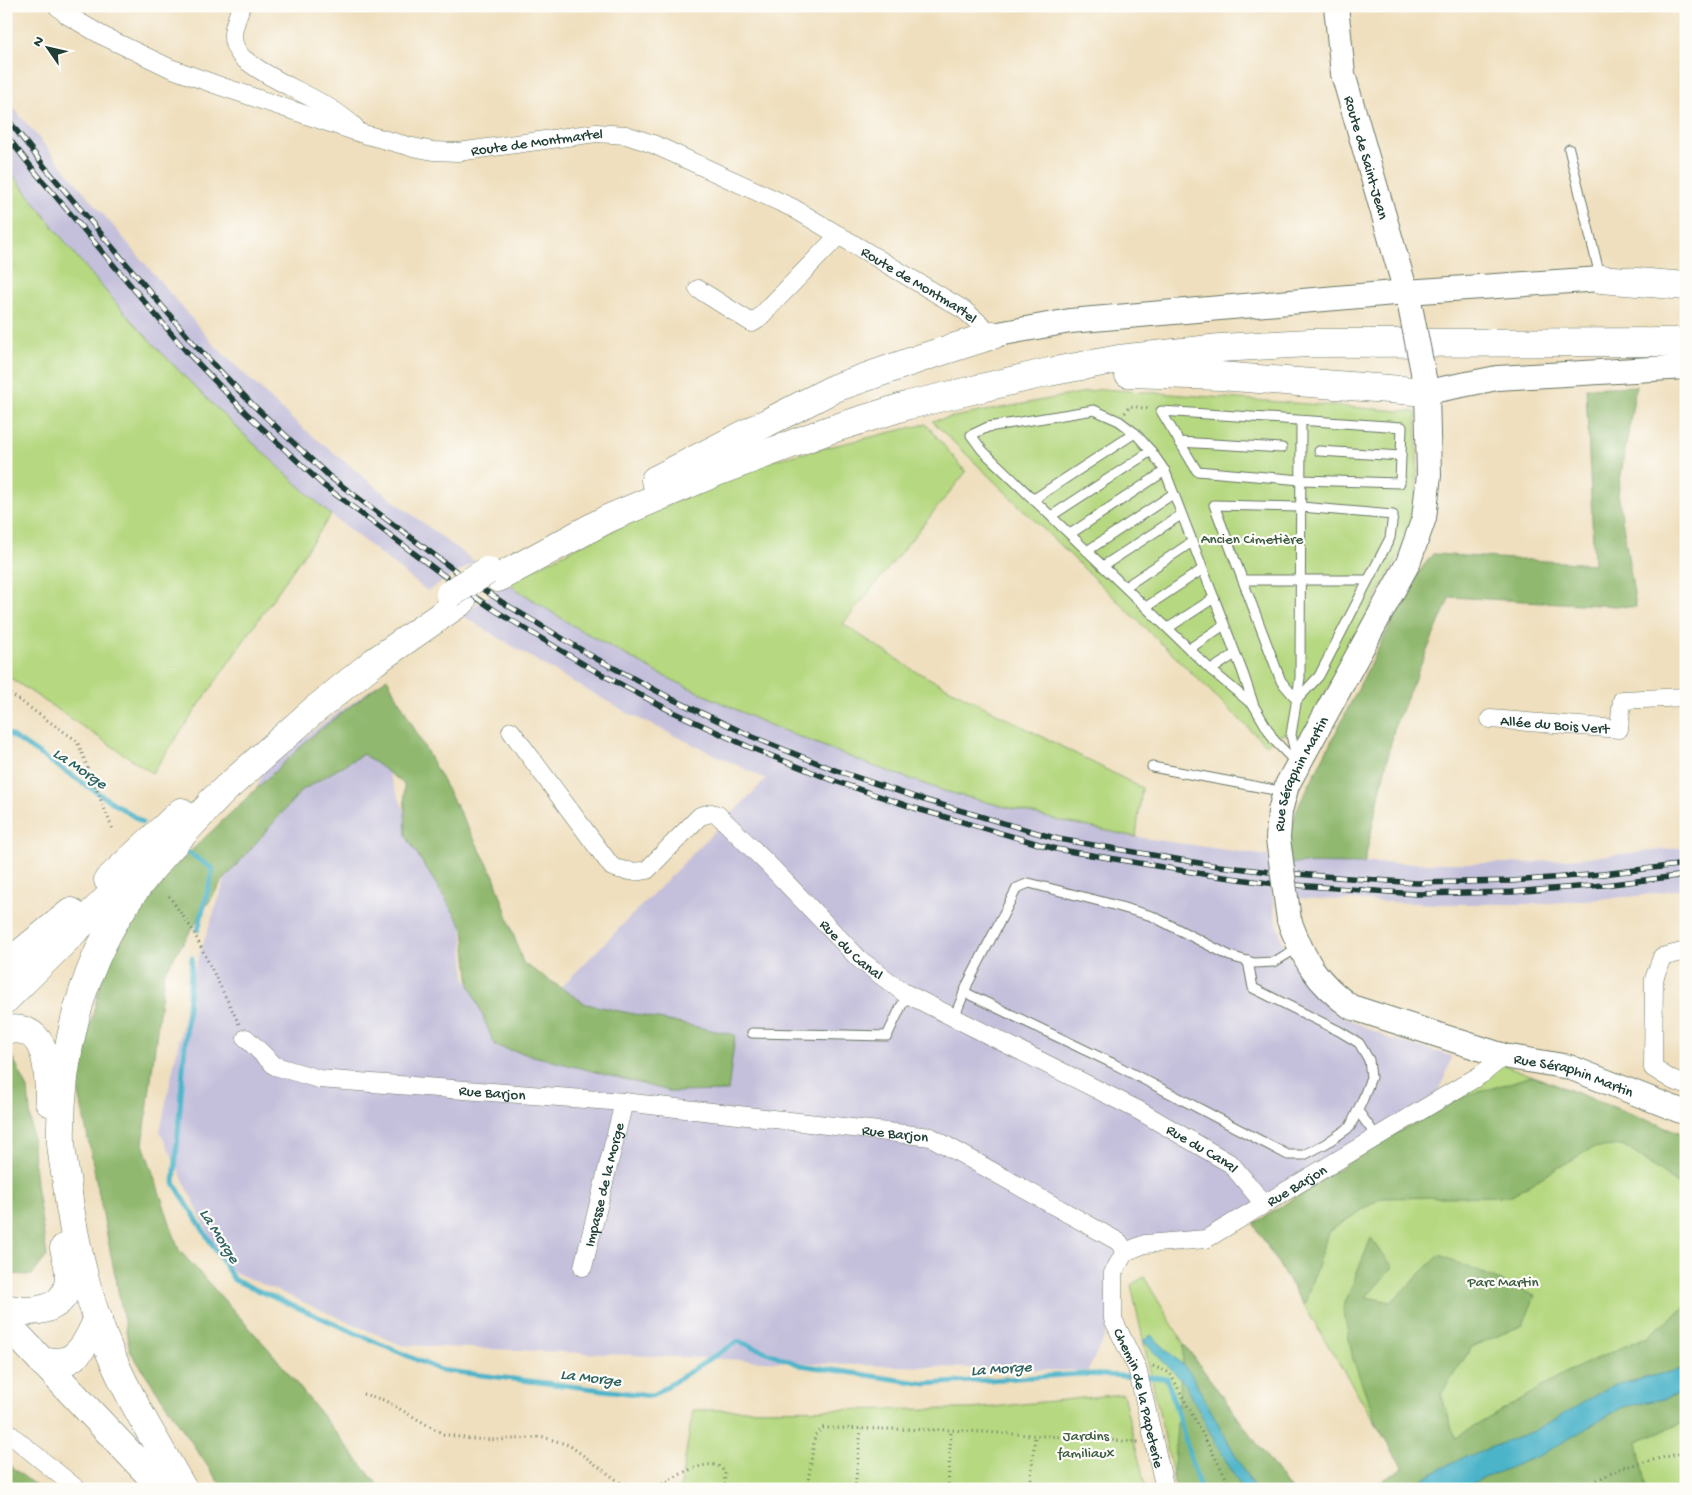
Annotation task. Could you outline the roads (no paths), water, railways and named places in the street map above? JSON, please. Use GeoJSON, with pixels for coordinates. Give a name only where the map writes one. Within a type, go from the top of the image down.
{"type":"FeatureCollection","features":[{"type":"Feature","properties":{"kind":"main road"},"geometry":{"type":"LineString","coordinates":[[1601,279],[1686,286]]}},
{"type":"Feature","properties":{"kind":"main road"},"geometry":{"type":"LineString","coordinates":[[602,508],[712,460],[825,418],[905,393],[995,370],[1117,347],[1219,336],[1309,330],[1686,330]]}},
{"type":"Feature","properties":{"kind":"main road"},"geometry":{"type":"LineString","coordinates":[[6,982],[91,895],[217,779],[304,702],[368,652],[602,508],[835,388],[993,335]]}},
{"type":"Feature","properties":{"kind":"main road"},"geometry":{"type":"LineString","coordinates":[[492,575],[607,519],[717,472],[829,430],[909,404],[1049,372],[1119,359],[1220,348],[1309,343],[1686,342]]}},
{"type":"Feature","properties":{"kind":"main road"},"geometry":{"type":"LineString","coordinates":[[909,404],[1052,380],[1138,372],[1229,377],[1425,382]]}},
{"type":"Feature","properties":{"kind":"main road"},"geometry":{"type":"LineString","coordinates":[[6,999],[150,856],[226,788],[312,712],[456,597]]}},
{"type":"Feature","properties":{"kind":"main road"},"geometry":{"type":"LineString","coordinates":[[183,1489],[134,1403],[111,1355],[85,1279],[70,1211],[62,1144],[63,1079],[79,1000],[99,951],[123,906],[156,863],[226,788]]}},
{"type":"Feature","properties":{"kind":"main road"},"geometry":{"type":"LineString","coordinates":[[6,965],[91,895]]}},
{"type":"Feature","properties":{"kind":"main road"},"geometry":{"type":"LineString","coordinates":[[6,1030],[14,1029],[36,1037],[44,1050],[49,1076],[50,1150],[55,1200],[69,1276],[66,1292],[54,1306],[39,1310],[19,1311],[6,1308]]}},
{"type":"Feature","properties":{"kind":"main road"},"geometry":{"type":"LineString","coordinates":[[43,1363],[67,1360],[81,1350],[98,1318]]}},
{"type":"Feature","properties":{"kind":"main road"},"geometry":{"type":"LineString","coordinates":[[6,1323],[163,1489]]}},
{"type":"Feature","properties":{"kind":"street","name":"Route de Montmartel"},"geometry":{"type":"LineString","coordinates":[[57,6],[67,15],[103,36],[170,68],[360,133],[408,146],[434,151],[458,152],[596,133],[626,135],[654,144],[794,208],[964,310],[993,335]]}},
{"type":"Feature","properties":{"kind":"street"},"geometry":{"type":"LineString","coordinates":[[241,6],[234,30],[233,43],[242,58],[272,77],[336,112],[351,122],[360,133]]}},
{"type":"Feature","properties":{"kind":"street","name":"Route de Saint-Jean"},"geometry":{"type":"LineString","coordinates":[[1336,6],[1343,74],[1408,299],[1425,382]]}},
{"type":"Feature","properties":{"kind":"street"},"geometry":{"type":"LineString","coordinates":[[698,289],[752,323],[839,235]]}},
{"type":"Feature","properties":{"kind":"street"},"geometry":{"type":"LineString","coordinates":[[993,335],[1070,321],[1408,299],[1601,279]]}},
{"type":"Feature","properties":{"kind":"street"},"geometry":{"type":"LineString","coordinates":[[1425,382],[1686,367]]}},
{"type":"Feature","properties":{"kind":"street","name":"Rue Séraphin Martin"},"geometry":{"type":"LineString","coordinates":[[1425,382],[1429,475],[1424,518],[1408,562],[1287,785],[1280,811],[1278,839],[1289,920],[1310,967],[1332,993],[1351,1007],[1504,1056],[1570,1067],[1686,1113]]}},
{"type":"Feature","properties":{"kind":"street","name":"Allée du Bois Vert"},"geometry":{"type":"LineString","coordinates":[[1490,719],[1619,729],[1622,700],[1686,697]]}},
{"type":"Feature","properties":{"kind":"street","name":"Rue du Canal"},"geometry":{"type":"LineString","coordinates":[[511,731],[612,867],[637,873],[646,870],[700,816],[711,813],[718,815],[859,959],[907,994],[1138,1110],[1231,1164],[1264,1204]]}},
{"type":"Feature","properties":{"kind":"street"},"geometry":{"type":"LineString","coordinates":[[1686,951],[1662,957],[1654,979],[1653,1068],[1686,1086]]}},
{"type":"Feature","properties":{"kind":"street","name":"Rue Barjon"},"geometry":{"type":"LineString","coordinates":[[246,1038],[275,1066],[319,1079],[624,1102],[931,1137],[1119,1242],[1125,1252],[1145,1244],[1206,1239],[1482,1074],[1504,1056]]}},
{"type":"Feature","properties":{"kind":"street","name":"Impasse de la Morge"},"geometry":{"type":"LineString","coordinates":[[583,1267],[624,1102]]}},
{"type":"Feature","properties":{"kind":"street","name":"Chemin de la Papeterie"},"geometry":{"type":"LineString","coordinates":[[1125,1252],[1113,1273],[1113,1319],[1136,1366],[1165,1489]]}},
{"type":"Feature","properties":{"kind":"street"},"geometry":{"type":"LineString","coordinates":[[6,1430],[77,1489]]}},
{"type":"Feature","properties":{"kind":"lane"},"geometry":{"type":"LineString","coordinates":[[1569,149],[1601,279]]}},
{"type":"Feature","properties":{"kind":"lane"},"geometry":{"type":"LineString","coordinates":[[1254,706],[1211,670],[1087,551],[982,450],[972,435],[988,427],[1094,410],[1119,422],[1135,433],[1165,471],[1254,706],[1274,740],[1298,765]]}},
{"type":"Feature","properties":{"kind":"lane"},"geometry":{"type":"LineString","coordinates":[[1161,411],[1301,421],[1402,427],[1400,484],[1301,480],[1197,471],[1161,411]]}},
{"type":"Feature","properties":{"kind":"lane"},"geometry":{"type":"LineString","coordinates":[[1298,765],[1291,735],[1300,678],[1301,421]]}},
{"type":"Feature","properties":{"kind":"lane"},"geometry":{"type":"LineString","coordinates":[[1034,499],[1135,433]]}},
{"type":"Feature","properties":{"kind":"lane"},"geometry":{"type":"LineString","coordinates":[[1180,442],[1282,448]]}},
{"type":"Feature","properties":{"kind":"lane"},"geometry":{"type":"LineString","coordinates":[[1051,516],[1151,451]]}},
{"type":"Feature","properties":{"kind":"lane"},"geometry":{"type":"LineString","coordinates":[[1319,451],[1401,456]]}},
{"type":"Feature","properties":{"kind":"lane"},"geometry":{"type":"LineString","coordinates":[[1070,534],[1165,471]]}},
{"type":"Feature","properties":{"kind":"lane"},"geometry":{"type":"LineString","coordinates":[[1087,551],[1173,494]]}},
{"type":"Feature","properties":{"kind":"lane"},"geometry":{"type":"LineString","coordinates":[[1214,505],[1301,507],[1393,515],[1390,538],[1319,676],[1297,700],[1281,682],[1214,505]]}},
{"type":"Feature","properties":{"kind":"lane"},"geometry":{"type":"LineString","coordinates":[[1103,566],[1182,515]]}},
{"type":"Feature","properties":{"kind":"lane"},"geometry":{"type":"LineString","coordinates":[[1125,587],[1192,542]]}},
{"type":"Feature","properties":{"kind":"lane"},"geometry":{"type":"LineString","coordinates":[[1146,607],[1203,570]]}},
{"type":"Feature","properties":{"kind":"lane"},"geometry":{"type":"LineString","coordinates":[[1243,580],[1368,580]]}},
{"type":"Feature","properties":{"kind":"lane"},"geometry":{"type":"LineString","coordinates":[[1168,628],[1214,598]]}},
{"type":"Feature","properties":{"kind":"lane"},"geometry":{"type":"LineString","coordinates":[[1189,649],[1224,625]]}},
{"type":"Feature","properties":{"kind":"lane"},"geometry":{"type":"LineString","coordinates":[[1211,670],[1235,654]]}},
{"type":"Feature","properties":{"kind":"lane"},"geometry":{"type":"LineString","coordinates":[[1152,766],[1285,792]]}},
{"type":"Feature","properties":{"kind":"lane"},"geometry":{"type":"LineString","coordinates":[[954,1018],[964,992],[1016,888],[1029,883],[1152,916],[1230,956],[1254,963],[1274,962],[1299,946]]}},
{"type":"Feature","properties":{"kind":"lane"},"geometry":{"type":"LineString","coordinates":[[964,992],[1114,1064],[1288,1155],[1304,1155],[1325,1144],[1350,1127],[1371,1077],[1370,1060],[1359,1043],[1253,988],[1248,961]]}},
{"type":"Feature","properties":{"kind":"lane"},"geometry":{"type":"LineString","coordinates":[[752,1033],[887,1036],[907,994]]}},
{"type":"Feature","properties":{"kind":"lane"},"geometry":{"type":"LineString","coordinates":[[1358,1111],[1377,1137]]}},
{"type":"Feature","properties":{"kind":"water"},"geometry":{"type":"Polygon","coordinates":[[[1151,1335],[1190,1372],[1254,1489],[1242,1489],[1186,1385],[1143,1341],[1151,1335]]]}},
{"type":"Feature","properties":{"kind":"water"},"geometry":{"type":"Polygon","coordinates":[[[1686,1368],[1686,1392],[1623,1407],[1543,1454],[1457,1489],[1406,1489],[1455,1461],[1537,1430],[1611,1386],[1686,1368]]]}},
{"type":"Feature","properties":{"kind":"waterway","name":"La Morge"},"geometry":{"type":"LineString","coordinates":[[6,732],[142,822]]}},
{"type":"Feature","properties":{"kind":"waterway","name":"La Morge"},"geometry":{"type":"LineString","coordinates":[[183,849],[213,869],[198,930]]}},
{"type":"Feature","properties":{"kind":"waterway","name":"La Morge"},"geometry":{"type":"LineString","coordinates":[[192,958],[174,1183],[234,1280],[440,1370],[652,1396],[738,1341],[800,1365],[926,1384],[1081,1374],[1167,1378],[1200,1489]]}},
{"type":"Feature","properties":{"kind":"railway"},"geometry":{"type":"LineString","coordinates":[[6,117],[44,166],[194,344],[253,405],[330,477],[457,572],[502,602],[595,658],[672,699],[753,737],[835,770],[918,798],[1058,839],[1211,865],[1270,872],[1416,883],[1511,881],[1603,874],[1686,864]]}},
{"type":"Feature","properties":{"kind":"railway"},"geometry":{"type":"LineString","coordinates":[[6,135],[186,351],[245,412],[323,485],[451,581],[496,611],[590,668],[667,709],[749,747],[832,780],[914,808],[1056,849],[1209,875],[1268,883],[1416,894],[1512,892],[1604,885],[1686,875]]}},
{"type":"Feature","properties":{"kind":"park label","name":"Ancien Cimetière"},"geometry":{"type":"Point","coordinates":[1252,538]}},
{"type":"Feature","properties":{"kind":"park label","name":"Parc Martin"},"geometry":{"type":"Point","coordinates":[1503,1281]}},
{"type":"Feature","properties":{"kind":"park label","name":"Jardins familiaux"},"geometry":{"type":"Point","coordinates":[1086,1444]}}]}
